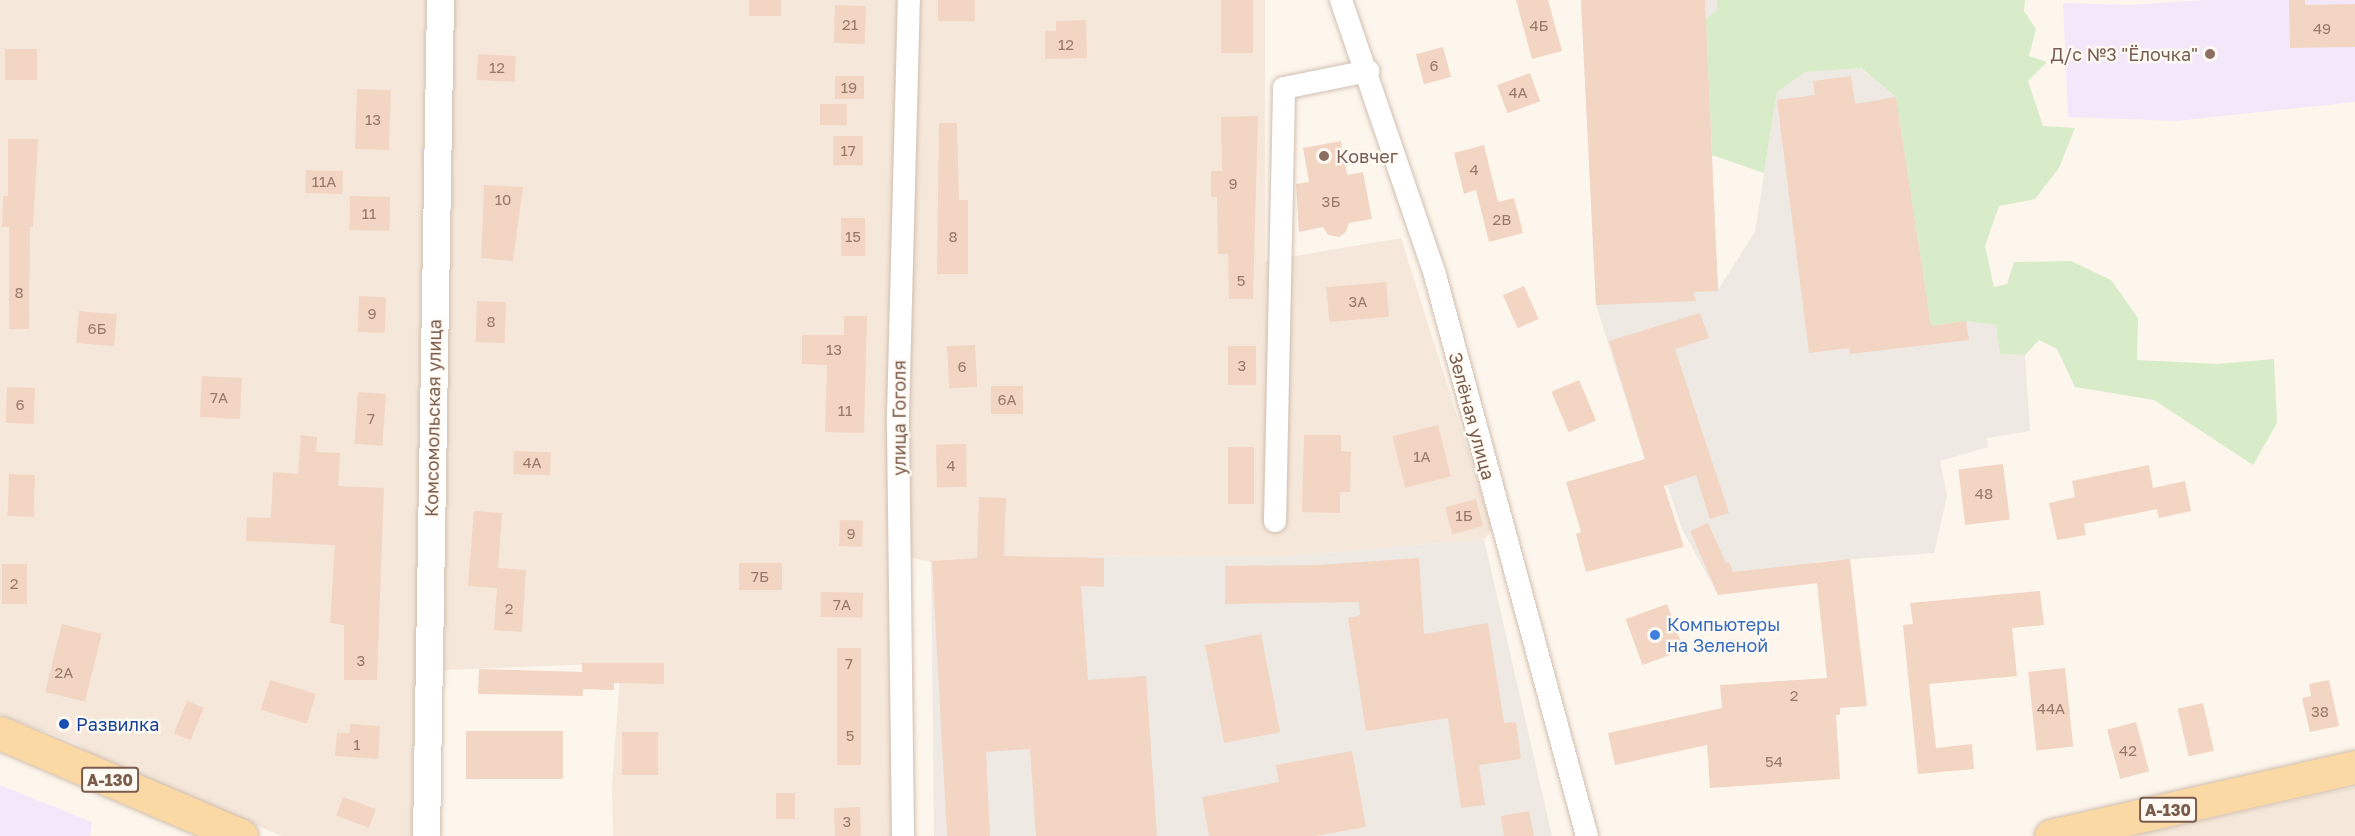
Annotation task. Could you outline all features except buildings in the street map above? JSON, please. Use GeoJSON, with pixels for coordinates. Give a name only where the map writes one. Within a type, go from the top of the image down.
{"type":"FeatureCollection","features":[{"type":"Feature","properties":{"kind":"main road","name":"А-130"},"geometry":{"type":"LineString","coordinates":[[0,733],[236,834]]}},
{"type":"Feature","properties":{"kind":"main road","name":"А-130"},"geometry":{"type":"LineString","coordinates":[[2063,835],[2355,767]]}},
{"type":"Feature","properties":{"kind":"street","name":"Комсомольская улица"},"geometry":{"type":"LineString","coordinates":[[426,836],[440,0]]}},
{"type":"Feature","properties":{"kind":"street","name":"улица Гоголя"},"geometry":{"type":"LineString","coordinates":[[903,836],[898,415],[909,0]]}},
{"type":"Feature","properties":{"kind":"street","name":"Зелёная улица"},"geometry":{"type":"LineString","coordinates":[[1341,0],[1368,71],[1435,275],[1587,836]]}},
{"type":"Feature","properties":{"kind":"street"},"geometry":{"type":"LineString","coordinates":[[1275,521],[1284,88],[1368,71]]}},
{"type":"Feature","properties":{"kind":"shaded area"},"geometry":{"type":"Polygon","coordinates":[[[0,0],[426,0],[414,836],[282,836],[104,763],[76,743],[0,715],[0,0]]]}},
{"type":"Feature","properties":{"kind":"shaded area"},"geometry":{"type":"Polygon","coordinates":[[[454,0],[898,0],[894,836],[613,836],[612,785],[621,663],[444,670],[454,0]]]}},
{"type":"Feature","properties":{"kind":"shaded area"},"geometry":{"type":"Polygon","coordinates":[[[913,0],[1265,0],[1265,261],[1401,238],[1493,530],[1484,539],[1293,556],[1015,557],[931,562],[904,556],[913,0]]]}},
{"type":"Feature","properties":{"kind":"shaded area"},"geometry":{"type":"Polygon","coordinates":[[[1581,0],[1717,0],[1717,10],[1706,19],[1718,290],[1755,232],[1777,92],[1806,72],[1860,68],[1896,97],[1931,325],[1966,321],[1996,325],[2000,354],[2025,355],[2030,431],[1987,438],[1988,447],[1940,461],[1947,496],[1934,553],[1815,562],[1817,583],[1718,595],[1682,529],[1667,485],[1654,489],[1596,305],[1581,0]]]}},
{"type":"Feature","properties":{"kind":"shaded area","name":"Д/с №3 \"Ёлочка\""},"geometry":{"type":"Polygon","coordinates":[[[2203,0],[2355,0],[2355,102],[2176,121],[2068,117],[2063,3],[2129,5],[2203,0]]]}},
{"type":"Feature","properties":{"kind":"shaded area"},"geometry":{"type":"Polygon","coordinates":[[[1484,539],[1552,836],[934,836],[931,562],[1015,557],[1293,556],[1484,539]]]}},
{"type":"Feature","properties":{"kind":"shaded area"},"geometry":{"type":"Polygon","coordinates":[[[0,785],[92,822],[90,836],[0,836],[0,785]]]}},
{"type":"Feature","properties":{"kind":"shaded area"},"geometry":{"type":"Polygon","coordinates":[[[2355,787],[2355,836],[2130,836],[2355,787]]]}},
{"type":"Feature","properties":{"kind":"green space"},"geometry":{"type":"Polygon","coordinates":[[[1717,0],[2025,0],[2024,11],[2036,29],[2029,56],[2047,62],[2028,81],[2043,126],[2075,128],[2059,168],[2035,199],[1999,206],[1985,246],[1994,287],[2007,284],[2014,262],[2071,261],[2111,280],[2138,318],[2137,360],[2217,364],[2274,359],[2277,423],[2253,465],[2154,400],[2075,387],[2057,349],[2039,340],[2025,355],[2000,354],[1996,325],[1966,321],[1931,326],[1896,97],[1861,68],[1806,72],[1777,92],[1764,173],[1712,155],[1706,19],[1717,10],[1717,0]]]}},
{"type":"Feature","properties":{"kind":"place","name":"Д/с №3 \"Ёлочка\""},"geometry":{"type":"Point","coordinates":[2210,54]}},
{"type":"Feature","properties":{"kind":"place","name":"Ковчег"},"geometry":{"type":"Point","coordinates":[1324,156]}},
{"type":"Feature","properties":{"kind":"place","name":"Компьютеры на Зеленой"},"geometry":{"type":"Point","coordinates":[1655,635]}},
{"type":"Feature","properties":{"kind":"place","name":"Развилка"},"geometry":{"type":"Point","coordinates":[64,724]}}]}
